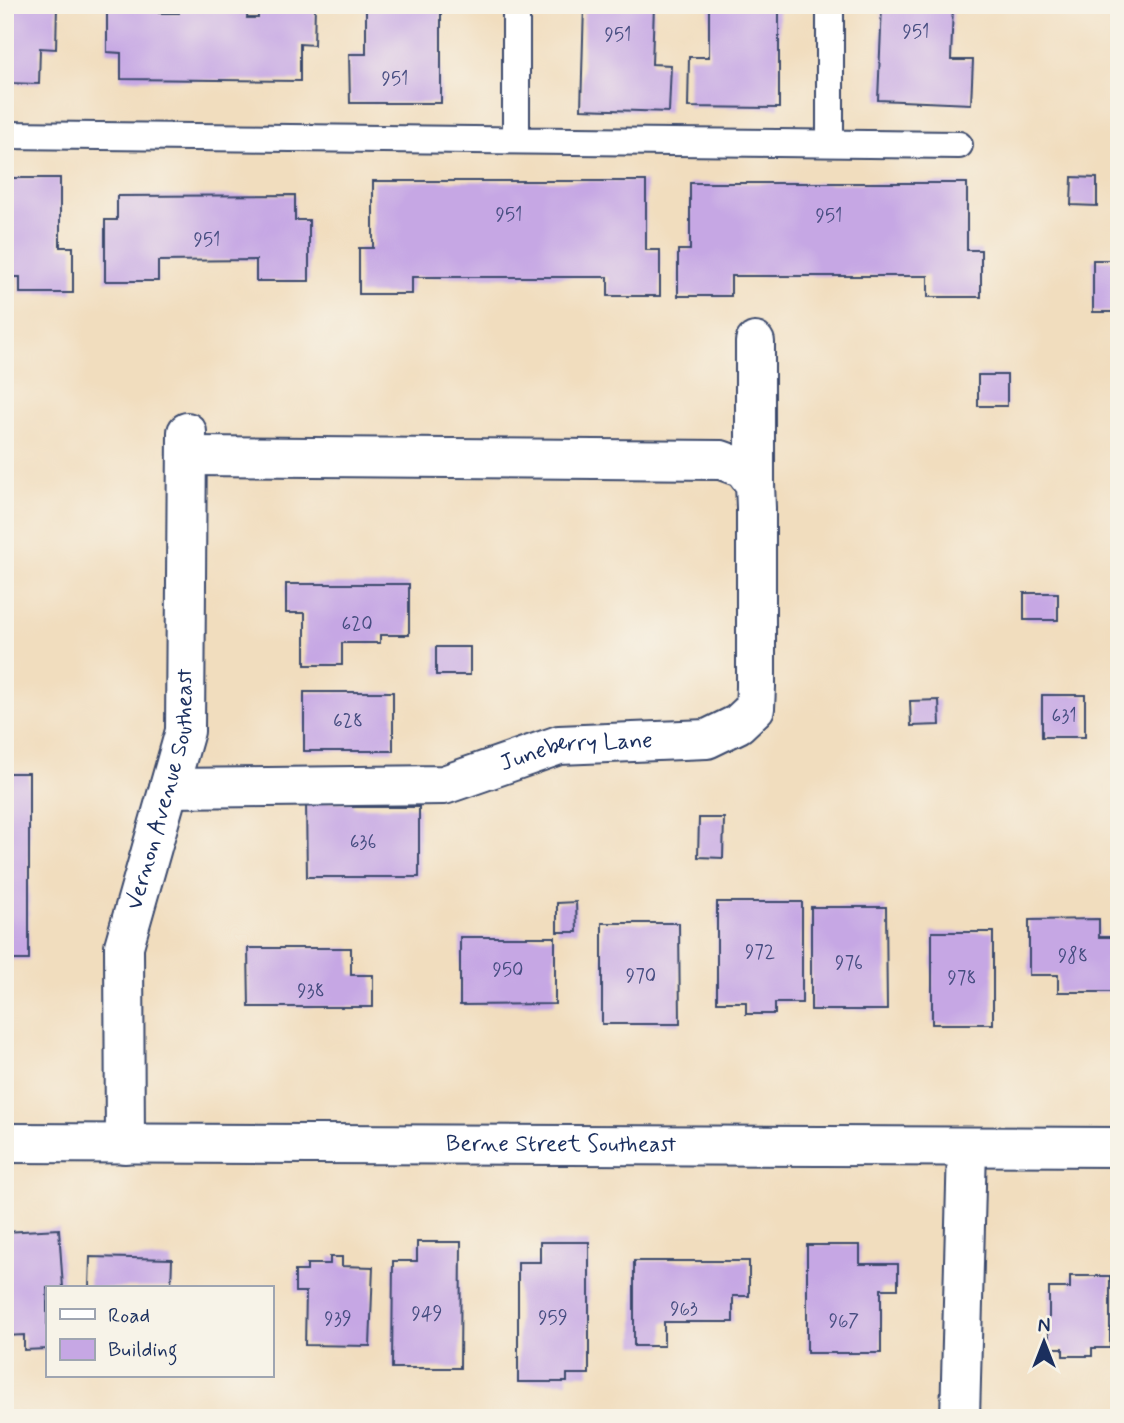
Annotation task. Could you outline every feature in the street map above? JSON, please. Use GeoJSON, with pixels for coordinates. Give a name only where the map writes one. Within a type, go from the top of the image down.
{"type":"FeatureCollection","features":[{"type":"Feature","properties":{"kind":"street","name":"Juneberry Lane"},"geometry":{"type":"LineString","coordinates":[[169,788],[444,785],[559,745],[707,739],[738,724],[755,708],[757,687],[755,342]]}},
{"type":"Feature","properties":{"kind":"street","name":"Vernon Avenue Southeast"},"geometry":{"type":"LineString","coordinates":[[125,1144],[124,946],[185,731],[187,444],[720,460],[743,468],[755,484]]}},
{"type":"Feature","properties":{"kind":"street","name":"Berne Street Southeast"},"geometry":{"type":"LineString","coordinates":[[5,1143],[1119,1147]]}},
{"type":"Feature","properties":{"kind":"street"},"geometry":{"type":"LineString","coordinates":[[960,1418],[967,1147]]}},
{"type":"Feature","properties":{"kind":"lane"},"geometry":{"type":"LineString","coordinates":[[516,5],[516,140]]}},
{"type":"Feature","properties":{"kind":"lane"},"geometry":{"type":"LineString","coordinates":[[830,5],[830,143]]}},
{"type":"Feature","properties":{"kind":"lane"},"geometry":{"type":"LineString","coordinates":[[5,135],[959,145]]}},
{"type":"Feature","properties":{"kind":"building"},"geometry":{"type":"Polygon","coordinates":[[[5,5],[57,5],[56,49],[40,48],[39,84],[5,83],[5,5]]]}},
{"type":"Feature","properties":{"kind":"building"},"geometry":{"type":"Polygon","coordinates":[[[107,5],[159,5],[159,13],[179,13],[179,5],[248,5],[247,18],[258,18],[258,5],[315,5],[314,45],[300,44],[300,81],[121,79],[121,53],[107,52],[107,5]]]}},
{"type":"Feature","properties":{"kind":"building"},"geometry":{"type":"Polygon","coordinates":[[[366,5],[441,5],[441,103],[350,103],[349,54],[366,54],[366,5]]]}},
{"type":"Feature","properties":{"kind":"building"},"geometry":{"type":"Polygon","coordinates":[[[584,5],[654,5],[652,64],[671,65],[669,112],[581,109],[584,5]]]}},
{"type":"Feature","properties":{"kind":"building"},"geometry":{"type":"Polygon","coordinates":[[[709,5],[779,5],[779,108],[688,107],[689,57],[709,57],[709,5]]]}},
{"type":"Feature","properties":{"kind":"building"},"geometry":{"type":"Polygon","coordinates":[[[882,5],[953,5],[951,60],[973,60],[971,104],[878,100],[882,5]]]}},
{"type":"Feature","properties":{"kind":"building"},"geometry":{"type":"Polygon","coordinates":[[[1072,177],[1097,178],[1097,206],[1071,205],[1072,177]]]}},
{"type":"Feature","properties":{"kind":"building"},"geometry":{"type":"Polygon","coordinates":[[[5,178],[60,178],[60,247],[73,247],[73,293],[20,293],[20,277],[5,277],[5,178]]]}},
{"type":"Feature","properties":{"kind":"building"},"geometry":{"type":"Polygon","coordinates":[[[373,181],[646,181],[646,250],[660,250],[660,296],[608,296],[608,277],[412,277],[412,294],[359,294],[359,248],[373,248],[373,181]]]}},
{"type":"Feature","properties":{"kind":"building"},"geometry":{"type":"Polygon","coordinates":[[[690,183],[967,183],[967,250],[981,250],[981,297],[928,297],[928,276],[731,276],[731,296],[678,296],[678,250],[690,250],[690,183]]]}},
{"type":"Feature","properties":{"kind":"building"},"geometry":{"type":"Polygon","coordinates":[[[295,195],[295,220],[309,220],[309,281],[256,281],[256,260],[158,261],[158,281],[105,281],[105,220],[117,220],[117,196],[295,195]]]}},
{"type":"Feature","properties":{"kind":"building"},"geometry":{"type":"Polygon","coordinates":[[[1093,260],[1119,260],[1119,312],[1093,312],[1093,260]]]}},
{"type":"Feature","properties":{"kind":"building"},"geometry":{"type":"Polygon","coordinates":[[[978,375],[1007,375],[1007,406],[978,406],[978,375]]]}},
{"type":"Feature","properties":{"kind":"building"},"geometry":{"type":"Polygon","coordinates":[[[286,584],[409,584],[409,635],[380,635],[380,643],[342,643],[342,665],[305,665],[305,613],[286,613],[286,584]]]}},
{"type":"Feature","properties":{"kind":"building"},"geometry":{"type":"Polygon","coordinates":[[[1024,593],[1058,593],[1058,620],[1024,620],[1024,593]]]}},
{"type":"Feature","properties":{"kind":"building"},"geometry":{"type":"Polygon","coordinates":[[[436,647],[470,647],[470,675],[436,675],[436,647]]]}},
{"type":"Feature","properties":{"kind":"building"},"geometry":{"type":"Polygon","coordinates":[[[304,692],[393,692],[393,751],[304,751],[304,692]]]}},
{"type":"Feature","properties":{"kind":"building"},"geometry":{"type":"Polygon","coordinates":[[[1042,695],[1085,695],[1085,737],[1042,737],[1042,695]]]}},
{"type":"Feature","properties":{"kind":"building"},"geometry":{"type":"Polygon","coordinates":[[[939,700],[940,725],[911,726],[910,701],[939,700]]]}},
{"type":"Feature","properties":{"kind":"building"},"geometry":{"type":"Polygon","coordinates":[[[5,773],[29,773],[29,960],[5,960],[5,773]]]}},
{"type":"Feature","properties":{"kind":"building"},"geometry":{"type":"Polygon","coordinates":[[[306,802],[353,802],[353,807],[419,807],[419,877],[307,877],[306,802]]]}},
{"type":"Feature","properties":{"kind":"building"},"geometry":{"type":"Polygon","coordinates":[[[699,818],[724,818],[723,858],[698,857],[699,818]]]}},
{"type":"Feature","properties":{"kind":"building"},"geometry":{"type":"Polygon","coordinates":[[[576,902],[577,932],[557,932],[557,903],[576,902]]]}},
{"type":"Feature","properties":{"kind":"building"},"geometry":{"type":"Polygon","coordinates":[[[717,902],[802,902],[802,1003],[775,1003],[775,1014],[746,1014],[746,1002],[717,1002],[717,902]]]}},
{"type":"Feature","properties":{"kind":"building"},"geometry":{"type":"Polygon","coordinates":[[[811,907],[886,907],[887,1010],[811,1010],[811,907]]]}},
{"type":"Feature","properties":{"kind":"building"},"geometry":{"type":"Polygon","coordinates":[[[1099,919],[1099,937],[1116,937],[1116,992],[1058,992],[1058,975],[1029,975],[1029,920],[1099,919]]]}},
{"type":"Feature","properties":{"kind":"building"},"geometry":{"type":"Polygon","coordinates":[[[602,923],[679,923],[680,1024],[602,1024],[602,923]]]}},
{"type":"Feature","properties":{"kind":"building"},"geometry":{"type":"Polygon","coordinates":[[[932,932],[993,932],[993,1024],[932,1024],[932,932]]]}},
{"type":"Feature","properties":{"kind":"building"},"geometry":{"type":"Polygon","coordinates":[[[460,937],[555,937],[555,1004],[460,1005],[460,937]]]}},
{"type":"Feature","properties":{"kind":"building"},"geometry":{"type":"Polygon","coordinates":[[[248,948],[351,948],[351,975],[373,975],[373,1007],[249,1007],[248,948]]]}},
{"type":"Feature","properties":{"kind":"building"},"geometry":{"type":"Polygon","coordinates":[[[59,1229],[63,1286],[46,1286],[46,1349],[24,1350],[24,1335],[5,1336],[5,1232],[59,1229]]]}},
{"type":"Feature","properties":{"kind":"building"},"geometry":{"type":"Polygon","coordinates":[[[417,1242],[461,1242],[460,1368],[392,1368],[393,1261],[417,1261],[417,1242]]]}},
{"type":"Feature","properties":{"kind":"building"},"geometry":{"type":"Polygon","coordinates":[[[540,1242],[589,1242],[589,1374],[567,1374],[567,1382],[518,1382],[518,1262],[540,1262],[540,1242]]]}},
{"type":"Feature","properties":{"kind":"building"},"geometry":{"type":"Polygon","coordinates":[[[807,1245],[860,1245],[860,1264],[898,1264],[898,1289],[881,1289],[881,1353],[807,1353],[807,1245]]]}},
{"type":"Feature","properties":{"kind":"building"},"geometry":{"type":"Polygon","coordinates":[[[90,1257],[172,1259],[171,1286],[89,1286],[90,1257]]]}},
{"type":"Feature","properties":{"kind":"building"},"geometry":{"type":"Polygon","coordinates":[[[330,1257],[342,1257],[342,1266],[373,1267],[370,1346],[305,1345],[306,1292],[295,1292],[295,1271],[307,1271],[307,1264],[330,1264],[330,1257]]]}},
{"type":"Feature","properties":{"kind":"building"},"geometry":{"type":"Polygon","coordinates":[[[634,1261],[749,1261],[749,1296],[733,1296],[733,1322],[664,1322],[664,1346],[634,1346],[634,1261]]]}},
{"type":"Feature","properties":{"kind":"building"},"geometry":{"type":"Polygon","coordinates":[[[1070,1276],[1110,1276],[1110,1348],[1092,1348],[1092,1356],[1063,1356],[1063,1348],[1049,1348],[1049,1288],[1070,1288],[1070,1276]]]}}]}
